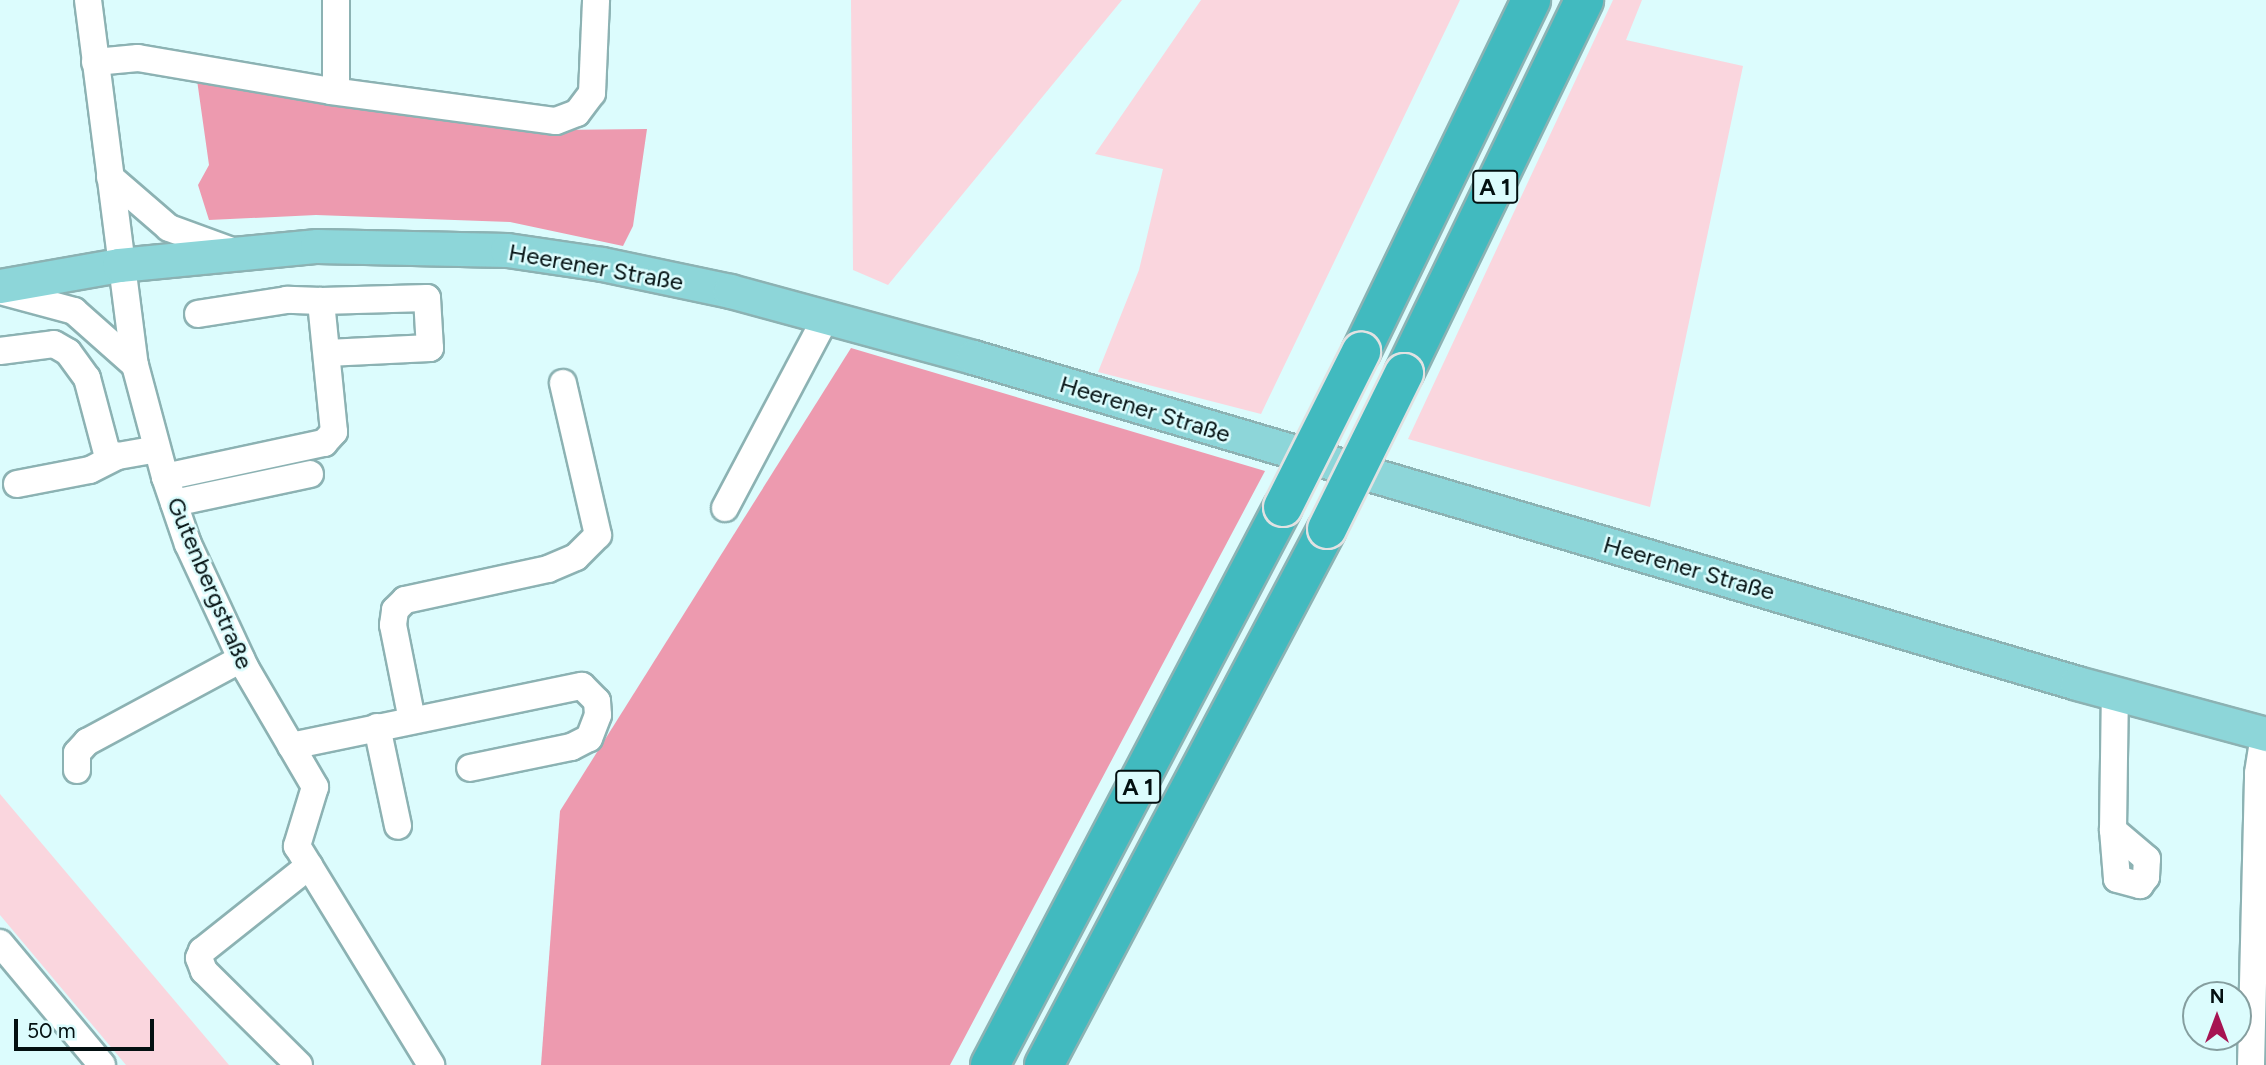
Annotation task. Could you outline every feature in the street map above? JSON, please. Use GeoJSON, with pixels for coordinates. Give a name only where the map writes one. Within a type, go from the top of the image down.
{"type":"FeatureCollection","features":[{"type":"Feature","properties":{"kind":"highway","name":"A 1"},"geometry":{"type":"LineString","coordinates":[[990,1065],[1283,507],[1531,0]]}},
{"type":"Feature","properties":{"kind":"highway","name":"A 1"},"geometry":{"type":"LineString","coordinates":[[1044,1065],[1327,528],[1584,0]]}},
{"type":"Feature","properties":{"kind":"main road","name":"Heerener Straße"},"geometry":{"type":"LineString","coordinates":[[0,288],[119,265],[235,252],[369,245],[507,250],[623,268],[826,317],[2115,693],[2265,734]]}},
{"type":"Feature","properties":{"kind":"street","name":"Gutenbergstraße"},"geometry":{"type":"LineString","coordinates":[[88,0],[119,265],[135,365],[156,449],[174,503],[241,659],[315,787],[297,846],[309,866]]}},
{"type":"Feature","properties":{"kind":"street"},"geometry":{"type":"LineString","coordinates":[[336,0],[336,91]]}},
{"type":"Feature","properties":{"kind":"street"},"geometry":{"type":"LineString","coordinates":[[95,62],[138,58],[336,91],[556,121],[577,113],[592,93],[596,0]]}},
{"type":"Feature","properties":{"kind":"street"},"geometry":{"type":"LineString","coordinates":[[110,177],[170,228],[235,252]]}},
{"type":"Feature","properties":{"kind":"street"},"geometry":{"type":"LineString","coordinates":[[0,288],[74,311],[96,325],[135,365]]}},
{"type":"Feature","properties":{"kind":"street"},"geometry":{"type":"LineString","coordinates":[[198,314],[287,300],[428,298],[430,348],[327,353]]}},
{"type":"Feature","properties":{"kind":"street"},"geometry":{"type":"LineString","coordinates":[[165,477],[324,443],[334,432],[335,417],[321,301]]}},
{"type":"Feature","properties":{"kind":"street"},"geometry":{"type":"LineString","coordinates":[[725,508],[826,317]]}},
{"type":"Feature","properties":{"kind":"street"},"geometry":{"type":"LineString","coordinates":[[0,351],[54,344],[68,352],[87,377],[107,453],[118,456]]}},
{"type":"Feature","properties":{"kind":"street"},"geometry":{"type":"LineString","coordinates":[[412,720],[393,625],[395,610],[405,600],[548,569],[576,557],[598,535],[563,383]]}},
{"type":"Feature","properties":{"kind":"street"},"geometry":{"type":"LineString","coordinates":[[18,484],[90,470],[118,456],[156,449]]}},
{"type":"Feature","properties":{"kind":"street"},"geometry":{"type":"LineString","coordinates":[[174,503],[310,474]]}},
{"type":"Feature","properties":{"kind":"street"},"geometry":{"type":"LineString","coordinates":[[77,770],[77,753],[87,742],[241,659]]}},
{"type":"Feature","properties":{"kind":"street"},"geometry":{"type":"LineString","coordinates":[[291,746],[582,687],[597,701],[598,715],[589,738],[570,747],[470,768]]}},
{"type":"Feature","properties":{"kind":"street"},"geometry":{"type":"LineString","coordinates":[[2113,830],[2115,693]]}},
{"type":"Feature","properties":{"kind":"street"},"geometry":{"type":"LineString","coordinates":[[377,727],[398,826]]}},
{"type":"Feature","properties":{"kind":"street"},"geometry":{"type":"LineString","coordinates":[[2251,1065],[2258,773],[2265,734]]}},
{"type":"Feature","properties":{"kind":"street"},"geometry":{"type":"LineString","coordinates":[[299,1065],[204,971],[199,958],[202,951],[309,866],[431,1065]]}},
{"type":"Feature","properties":{"kind":"street"},"geometry":{"type":"LineString","coordinates":[[0,943],[102,1065]]}},
{"type":"Feature","properties":{"kind":"shaded area"},"geometry":{"type":"Polygon","coordinates":[[[851,0],[1122,0],[888,285],[853,270],[851,0]]]}},
{"type":"Feature","properties":{"kind":"shaded area"},"geometry":{"type":"Polygon","coordinates":[[[1201,0],[1460,0],[1261,414],[1098,372],[1139,270],[1163,169],[1095,154],[1201,0]]]}},
{"type":"Feature","properties":{"kind":"shaded area"},"geometry":{"type":"Polygon","coordinates":[[[1613,0],[1642,0],[1626,40],[1743,66],[1650,507],[1408,439],[1613,0]]]}},
{"type":"Feature","properties":{"kind":"shaded area"},"geometry":{"type":"Polygon","coordinates":[[[197,80],[555,130],[647,129],[633,226],[623,246],[510,222],[316,215],[209,220],[198,185],[209,165],[197,80]]]}},
{"type":"Feature","properties":{"kind":"shaded area"},"geometry":{"type":"Polygon","coordinates":[[[851,348],[1265,471],[950,1065],[541,1065],[560,811],[851,348]]]}},
{"type":"Feature","properties":{"kind":"shaded area"},"geometry":{"type":"Polygon","coordinates":[[[0,794],[229,1065],[126,1065],[0,915],[0,794]]]}}]}
